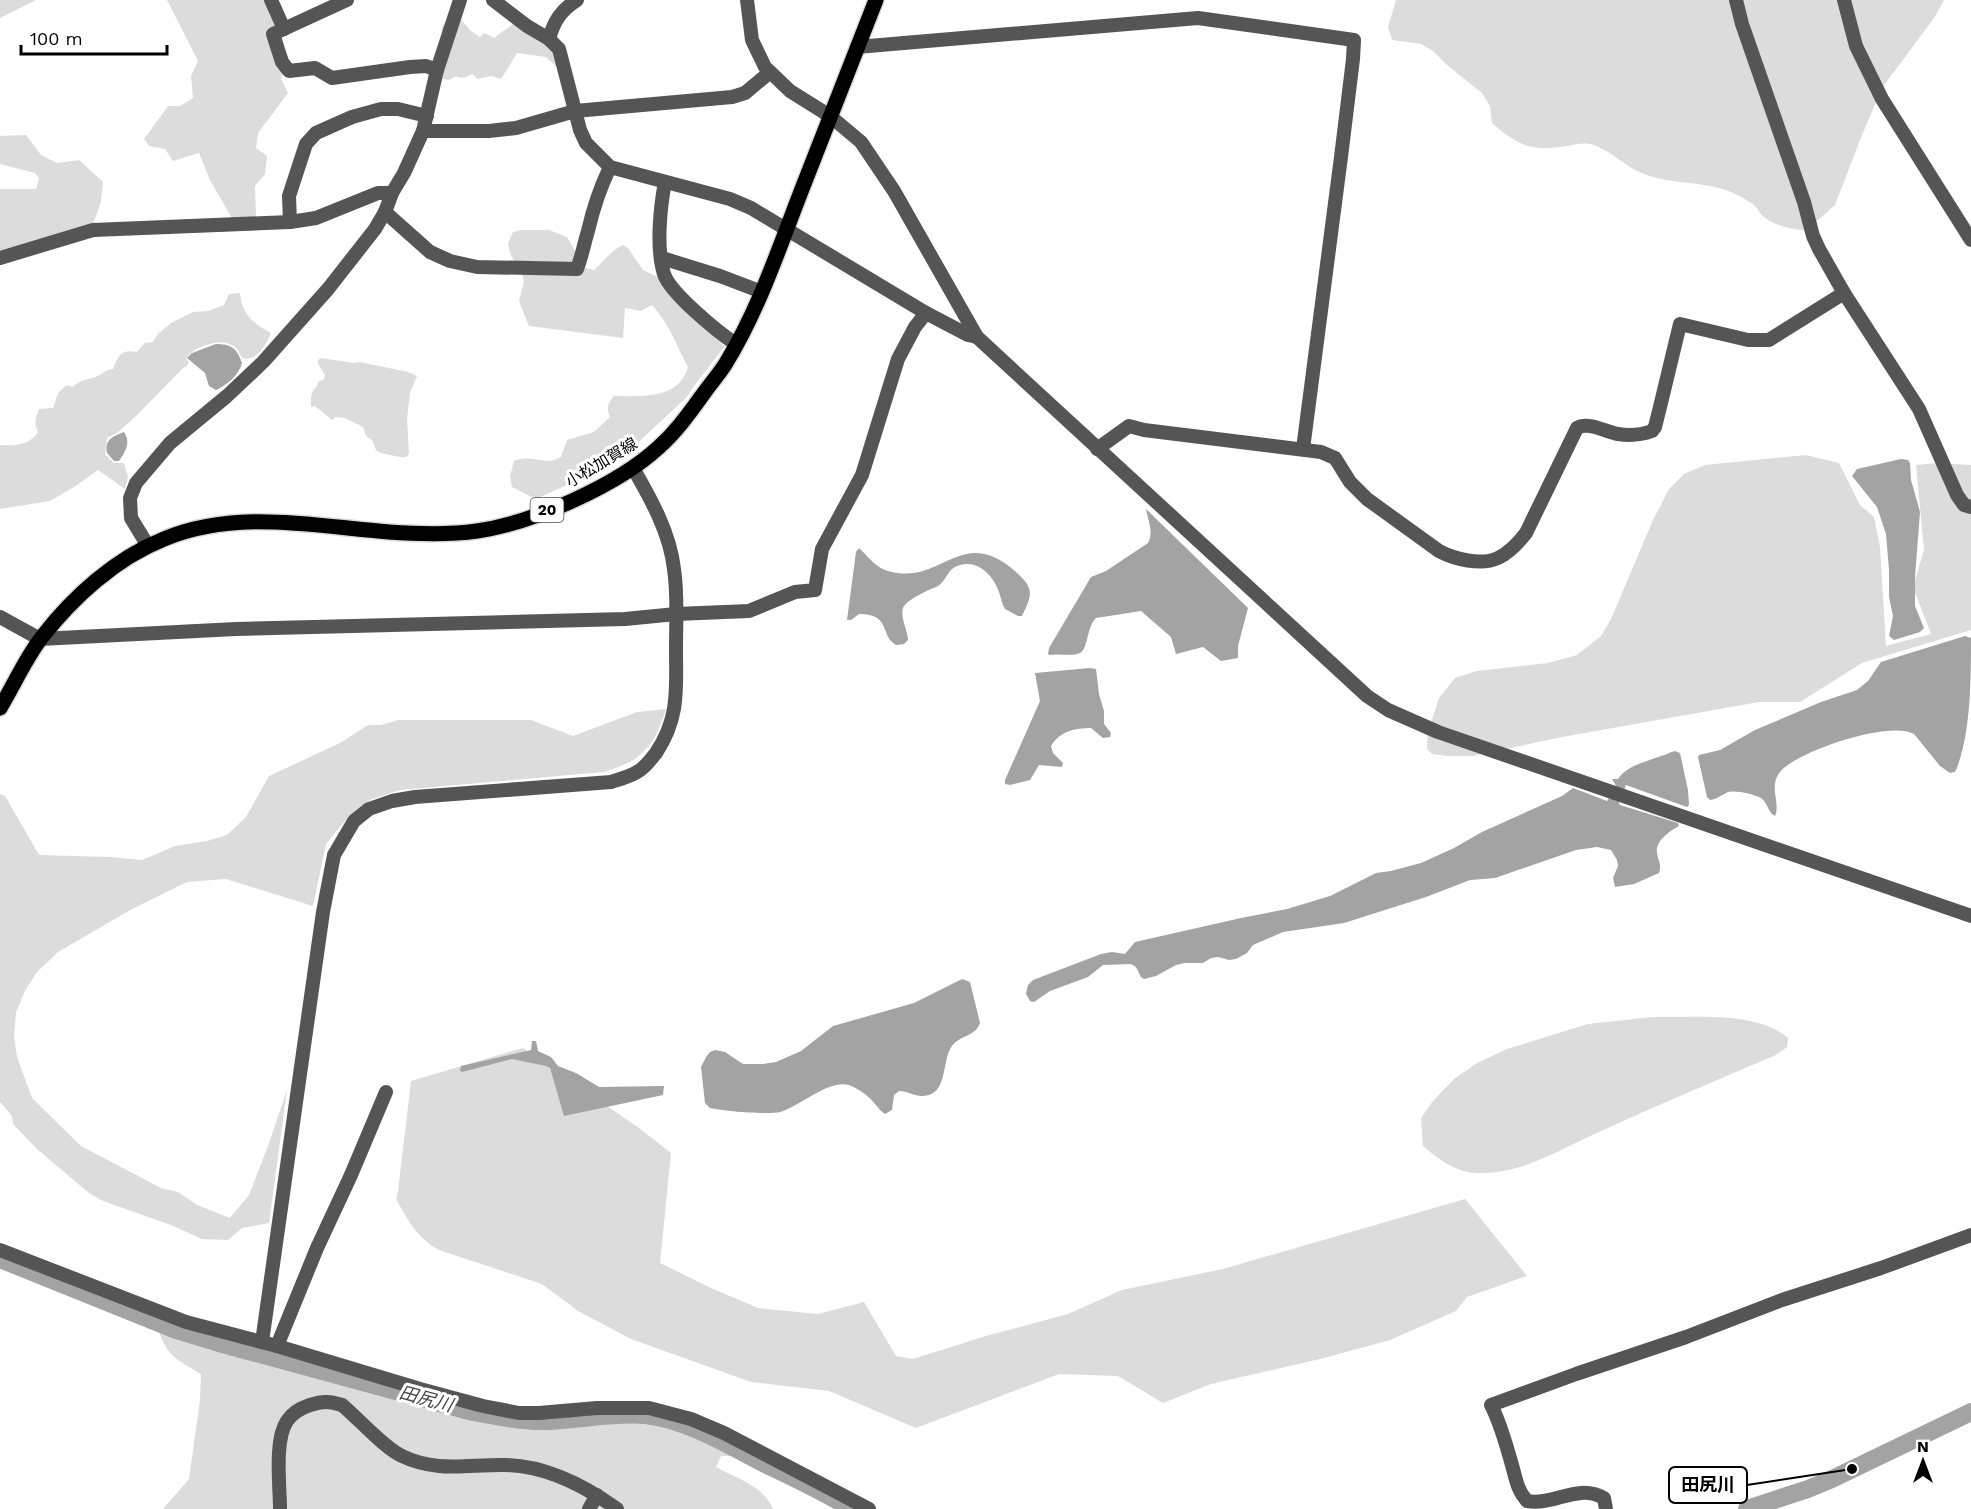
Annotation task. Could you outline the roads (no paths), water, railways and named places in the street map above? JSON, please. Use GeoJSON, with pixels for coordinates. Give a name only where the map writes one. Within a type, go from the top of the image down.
{"type":"FeatureCollection","features":[{"type":"Feature","properties":{"kind":"main road","name":"小松加賀線"},"geometry":{"type":"LineString","coordinates":[[0,708],[40,639],[73,602],[110,570],[165,538],[198,527],[239,521],[309,523],[392,532],[477,531],[519,520],[581,497],[633,468],[660,447],[686,419],[726,363],[755,310],[876,0]]}},
{"type":"Feature","properties":{"kind":"street"},"geometry":{"type":"LineString","coordinates":[[271,0],[284,29]]}},
{"type":"Feature","properties":{"kind":"street"},"geometry":{"type":"LineString","coordinates":[[347,0],[273,34],[282,62],[290,71],[315,68],[332,78],[410,67],[426,66],[437,70]]}},
{"type":"Feature","properties":{"kind":"street"},"geometry":{"type":"LineString","coordinates":[[148,546],[131,518],[130,498],[136,483],[170,443],[227,396],[263,362],[361,250],[385,212],[423,130],[437,70],[460,0]]}},
{"type":"Feature","properties":{"kind":"street"},"geometry":{"type":"LineString","coordinates":[[493,0],[527,26],[549,39],[559,49],[586,143],[610,167],[730,199],[787,228],[926,312],[977,337]]}},
{"type":"Feature","properties":{"kind":"street"},"geometry":{"type":"LineString","coordinates":[[549,39],[554,22],[577,0]]}},
{"type":"Feature","properties":{"kind":"street"},"geometry":{"type":"LineString","coordinates":[[747,0],[752,40],[769,73],[806,102],[830,116],[861,142],[894,191],[977,337],[1367,696],[1388,710],[1438,732],[1971,916]]}},
{"type":"Feature","properties":{"kind":"street"},"geometry":{"type":"LineString","coordinates":[[1736,0],[1742,24],[1804,202],[1813,237],[1844,293],[1919,409],[1957,495],[1964,505],[1971,507]]}},
{"type":"Feature","properties":{"kind":"street"},"geometry":{"type":"LineString","coordinates":[[1844,0],[1856,46],[1882,99],[1971,240]]}},
{"type":"Feature","properties":{"kind":"street"},"geometry":{"type":"LineString","coordinates":[[857,46],[1198,18],[1354,40],[1347,114],[1303,449]]}},
{"type":"Feature","properties":{"kind":"street"},"geometry":{"type":"LineString","coordinates":[[423,130],[489,131],[507,129],[575,111],[732,97],[745,93],[769,73]]}},
{"type":"Feature","properties":{"kind":"street"},"geometry":{"type":"LineString","coordinates":[[290,222],[289,196],[306,144],[316,134],[352,117],[381,109],[398,109],[427,116]]}},
{"type":"Feature","properties":{"kind":"street"},"geometry":{"type":"LineString","coordinates":[[385,212],[430,252],[450,261],[477,267],[578,269],[600,188],[610,167]]}},
{"type":"Feature","properties":{"kind":"street"},"geometry":{"type":"LineString","coordinates":[[665,182],[660,231],[663,273],[673,289],[722,335],[736,344]]}},
{"type":"Feature","properties":{"kind":"street"},"geometry":{"type":"LineString","coordinates":[[0,258],[93,230],[290,222],[316,218],[378,193],[392,193]]}},
{"type":"Feature","properties":{"kind":"street"},"geometry":{"type":"LineString","coordinates":[[662,258],[762,292]]}},
{"type":"Feature","properties":{"kind":"street"},"geometry":{"type":"LineString","coordinates":[[1097,449],[1129,426],[1144,430],[1321,452],[1335,458],[1350,482],[1367,499],[1438,551],[1465,561],[1497,559],[1518,543],[1526,533],[1577,428],[1585,425],[1619,434],[1634,435],[1652,431],[1655,427],[1680,324],[1748,340],[1769,340],[1844,293]]}},
{"type":"Feature","properties":{"kind":"street"},"geometry":{"type":"LineString","coordinates":[[0,617],[40,639],[247,629],[625,619],[749,611],[795,592],[815,590],[822,549],[862,475],[898,359],[926,312]]}},
{"type":"Feature","properties":{"kind":"street"},"geometry":{"type":"LineString","coordinates":[[262,1342],[323,912],[334,855],[354,821],[369,809],[392,801],[415,797],[611,782],[638,772],[652,759],[669,731],[676,696],[674,568],[663,528],[651,498],[633,468]]}},
{"type":"Feature","properties":{"kind":"street"},"geometry":{"type":"LineString","coordinates":[[277,1346],[317,1248],[386,1092]]}},
{"type":"Feature","properties":{"kind":"street"},"geometry":{"type":"LineString","coordinates":[[1606,1509],[1604,1498],[1587,1492],[1571,1493],[1541,1502],[1527,1501],[1516,1484],[1500,1425],[1491,1405],[1686,1337],[1782,1300],[1971,1236]]}},
{"type":"Feature","properties":{"kind":"street"},"geometry":{"type":"LineString","coordinates":[[0,1250],[186,1322],[500,1410],[539,1413],[597,1408],[649,1408],[691,1419],[724,1433],[868,1509]]}},
{"type":"Feature","properties":{"kind":"street"},"geometry":{"type":"LineString","coordinates":[[280,1509],[280,1442],[287,1421],[296,1412],[308,1406],[330,1401],[342,1405],[383,1442],[403,1456],[443,1467],[506,1465],[528,1467],[567,1480],[597,1495],[617,1509]]}},
{"type":"Feature","properties":{"kind":"street"},"geometry":{"type":"LineString","coordinates":[[589,1509],[597,1495]]}},
{"type":"Feature","properties":{"kind":"waterway","name":"田尻川"},"geometry":{"type":"LineString","coordinates":[[0,1259],[176,1330],[473,1412],[531,1421],[632,1414],[674,1421],[718,1440],[852,1509]]}},
{"type":"Feature","properties":{"kind":"waterway","name":"田尻川"},"geometry":{"type":"LineString","coordinates":[[1747,1509],[1832,1479],[1971,1412]]}},
{"type":"Feature","properties":{"kind":"place","name":"田尻川"},"geometry":{"type":"Point","coordinates":[1852,1469]}}]}
